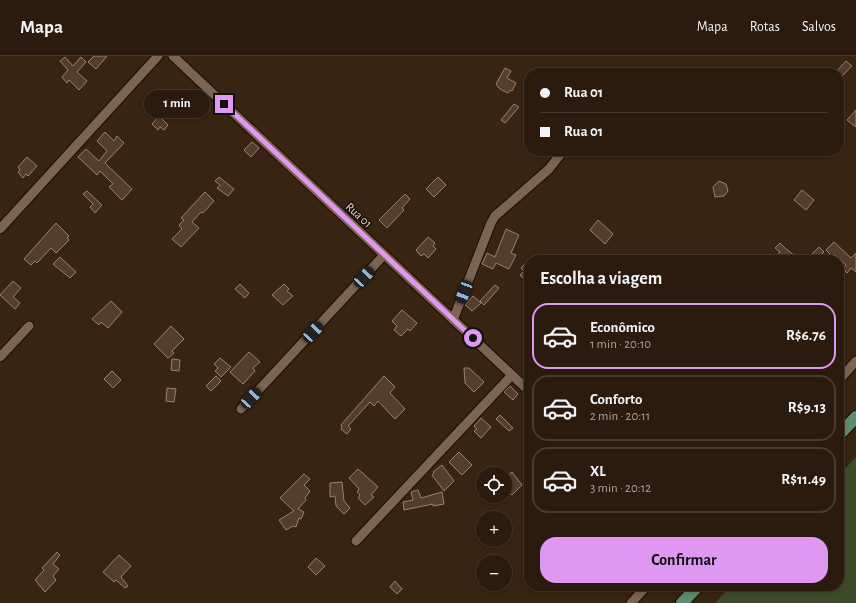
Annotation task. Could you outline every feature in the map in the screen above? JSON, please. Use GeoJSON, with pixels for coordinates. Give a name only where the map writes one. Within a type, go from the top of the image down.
{"type":"FeatureCollection","features":[{"type":"Feature","properties":{"kind":"main road"},"geometry":{"type":"LineString","coordinates":[[844,430],[856,417]]}},
{"type":"Feature","properties":{"kind":"main road"},"geometry":{"type":"LineString","coordinates":[[682,603],[693,591]]}},
{"type":"Feature","properties":{"kind":"street"},"geometry":{"type":"LineString","coordinates":[[0,229],[158,56]]}},
{"type":"Feature","properties":{"kind":"street","name":"Rua 01"},"geometry":{"type":"LineString","coordinates":[[173,56],[524,386]]}},
{"type":"Feature","properties":{"kind":"street"},"geometry":{"type":"LineString","coordinates":[[453,320],[495,216],[549,170],[559,156]]}},
{"type":"Feature","properties":{"kind":"street"},"geometry":{"type":"LineString","coordinates":[[241,409],[384,255]]}},
{"type":"Feature","properties":{"kind":"street"},"geometry":{"type":"LineString","coordinates":[[0,357],[29,326]]}},
{"type":"Feature","properties":{"kind":"street"},"geometry":{"type":"LineString","coordinates":[[844,374],[856,361]]}},
{"type":"Feature","properties":{"kind":"street"},"geometry":{"type":"LineString","coordinates":[[356,541],[512,375]]}},
{"type":"Feature","properties":{"kind":"street"},"geometry":{"type":"LineString","coordinates":[[631,603],[642,591]]}},
{"type":"Feature","properties":{"kind":"green space"},"geometry":{"type":"Polygon","coordinates":[[[856,457],[856,603],[715,603],[726,591],[844,591],[844,470],[856,457]]]}},
{"type":"Feature","properties":{"kind":"building"},"geometry":{"type":"Polygon","coordinates":[[[94,56],[107,56],[96,69],[88,62],[94,56]]]}},
{"type":"Feature","properties":{"kind":"building"},"geometry":{"type":"Polygon","coordinates":[[[65,57],[73,66],[81,57],[86,62],[77,72],[87,81],[79,90],[69,80],[67,83],[62,77],[68,70],[60,61],[65,57]]]}},
{"type":"Feature","properties":{"kind":"building"},"geometry":{"type":"Polygon","coordinates":[[[846,61],[852,66],[844,74],[844,68],[840,68],[846,61]]]}},
{"type":"Feature","properties":{"kind":"building"},"geometry":{"type":"Polygon","coordinates":[[[505,68],[511,71],[507,78],[516,83],[512,91],[510,90],[508,93],[500,89],[496,84],[505,68]]]}},
{"type":"Feature","properties":{"kind":"building"},"geometry":{"type":"Polygon","coordinates":[[[514,104],[519,107],[505,123],[501,120],[514,104]]]}},
{"type":"Feature","properties":{"kind":"building"},"geometry":{"type":"Polygon","coordinates":[[[856,110],[856,127],[847,120],[856,110]]]}},
{"type":"Feature","properties":{"kind":"building"},"geometry":{"type":"Polygon","coordinates":[[[159,116],[168,125],[164,130],[160,127],[158,130],[152,124],[159,116]]]}},
{"type":"Feature","properties":{"kind":"building"},"geometry":{"type":"Polygon","coordinates":[[[105,132],[114,141],[117,136],[124,143],[105,163],[132,189],[122,200],[109,187],[113,184],[100,171],[97,175],[78,157],[86,149],[99,161],[107,151],[97,141],[105,132]]]}},
{"type":"Feature","properties":{"kind":"building"},"geometry":{"type":"Polygon","coordinates":[[[252,142],[259,148],[251,157],[244,150],[252,142]]]}},
{"type":"Feature","properties":{"kind":"building"},"geometry":{"type":"Polygon","coordinates":[[[27,157],[37,166],[28,176],[26,174],[23,178],[18,172],[20,170],[18,167],[27,157]]]}},
{"type":"Feature","properties":{"kind":"building"},"geometry":{"type":"Polygon","coordinates":[[[219,177],[234,189],[228,196],[217,188],[220,185],[215,181],[219,177]]]}},
{"type":"Feature","properties":{"kind":"building"},"geometry":{"type":"Polygon","coordinates":[[[438,177],[446,185],[434,197],[426,189],[438,177]]]}},
{"type":"Feature","properties":{"kind":"building"},"geometry":{"type":"Polygon","coordinates":[[[719,181],[726,184],[728,191],[724,196],[715,197],[713,187],[719,181]]]}},
{"type":"Feature","properties":{"kind":"building"},"geometry":{"type":"Polygon","coordinates":[[[802,190],[814,200],[806,210],[794,200],[802,190]]]}},
{"type":"Feature","properties":{"kind":"building"},"geometry":{"type":"Polygon","coordinates":[[[87,191],[102,205],[95,213],[90,207],[93,204],[83,194],[87,191]]]}},
{"type":"Feature","properties":{"kind":"building"},"geometry":{"type":"Polygon","coordinates":[[[205,192],[214,201],[192,222],[199,228],[181,247],[172,239],[182,229],[179,225],[184,220],[181,218],[205,192]]]}},
{"type":"Feature","properties":{"kind":"building"},"geometry":{"type":"Polygon","coordinates":[[[405,194],[410,199],[402,208],[404,210],[387,228],[379,220],[405,194]]]}},
{"type":"Feature","properties":{"kind":"building"},"geometry":{"type":"Polygon","coordinates":[[[598,220],[613,234],[605,244],[590,230],[598,220]]]}},
{"type":"Feature","properties":{"kind":"building"},"geometry":{"type":"Polygon","coordinates":[[[56,223],[69,236],[67,237],[69,240],[56,253],[51,248],[37,263],[35,261],[31,265],[24,259],[56,223]]]}},
{"type":"Feature","properties":{"kind":"building"},"geometry":{"type":"Polygon","coordinates":[[[506,229],[519,235],[511,253],[516,255],[509,269],[496,263],[493,269],[482,264],[487,253],[495,257],[506,229]]]}},
{"type":"Feature","properties":{"kind":"building"},"geometry":{"type":"Polygon","coordinates":[[[428,237],[435,243],[433,246],[436,249],[428,258],[424,254],[421,256],[416,250],[428,237]]]}},
{"type":"Feature","properties":{"kind":"building"},"geometry":{"type":"Polygon","coordinates":[[[834,242],[851,258],[856,253],[856,272],[851,268],[847,273],[844,270],[846,265],[844,263],[844,255],[831,255],[826,250],[834,242]]]}},
{"type":"Feature","properties":{"kind":"building"},"geometry":{"type":"Polygon","coordinates":[[[780,243],[794,255],[777,255],[780,252],[775,248],[780,243]]]}},
{"type":"Feature","properties":{"kind":"building"},"geometry":{"type":"Polygon","coordinates":[[[819,247],[824,252],[821,255],[811,255],[819,247]]]}},
{"type":"Feature","properties":{"kind":"building"},"geometry":{"type":"Polygon","coordinates":[[[60,257],[76,272],[70,278],[53,264],[60,257]]]}},
{"type":"Feature","properties":{"kind":"building"},"geometry":{"type":"Polygon","coordinates":[[[524,271],[524,279],[520,275],[524,271]]]}},
{"type":"Feature","properties":{"kind":"building"},"geometry":{"type":"Polygon","coordinates":[[[13,281],[21,288],[13,297],[20,303],[15,309],[0,295],[13,281]]]}},
{"type":"Feature","properties":{"kind":"building"},"geometry":{"type":"Polygon","coordinates":[[[240,284],[249,293],[245,298],[235,289],[240,284]]]}},
{"type":"Feature","properties":{"kind":"building"},"geometry":{"type":"Polygon","coordinates":[[[284,284],[289,289],[287,291],[293,296],[283,305],[272,295],[284,284]]]}},
{"type":"Feature","properties":{"kind":"building"},"geometry":{"type":"Polygon","coordinates":[[[495,285],[499,288],[484,305],[480,301],[495,285]]]}},
{"type":"Feature","properties":{"kind":"building"},"geometry":{"type":"Polygon","coordinates":[[[473,296],[481,303],[472,311],[465,305],[473,296]]]}},
{"type":"Feature","properties":{"kind":"building"},"geometry":{"type":"Polygon","coordinates":[[[111,301],[122,312],[108,328],[101,322],[99,325],[92,319],[111,301]]]}},
{"type":"Feature","properties":{"kind":"building"},"geometry":{"type":"Polygon","coordinates":[[[402,310],[417,323],[410,331],[408,329],[401,336],[394,330],[397,326],[392,321],[402,310]]]}},
{"type":"Feature","properties":{"kind":"building"},"geometry":{"type":"Polygon","coordinates":[[[171,326],[184,339],[172,351],[174,353],[168,358],[154,344],[171,326]]]}},
{"type":"Feature","properties":{"kind":"building"},"geometry":{"type":"Polygon","coordinates":[[[249,352],[260,362],[253,368],[255,371],[243,384],[230,372],[249,352]]]}},
{"type":"Feature","properties":{"kind":"building"},"geometry":{"type":"Polygon","coordinates":[[[220,358],[231,367],[221,377],[215,371],[218,368],[214,364],[220,358]]]}},
{"type":"Feature","properties":{"kind":"building"},"geometry":{"type":"Polygon","coordinates":[[[172,359],[180,360],[179,371],[171,370],[172,359]]]}},
{"type":"Feature","properties":{"kind":"building"},"geometry":{"type":"Polygon","coordinates":[[[464,368],[469,368],[484,382],[474,392],[465,383],[464,368]]]}},
{"type":"Feature","properties":{"kind":"building"},"geometry":{"type":"Polygon","coordinates":[[[112,371],[121,380],[113,388],[104,379],[112,371]]]}},
{"type":"Feature","properties":{"kind":"building"},"geometry":{"type":"Polygon","coordinates":[[[216,376],[221,381],[211,391],[206,386],[216,376]]]}},
{"type":"Feature","properties":{"kind":"building"},"geometry":{"type":"Polygon","coordinates":[[[384,376],[395,387],[390,393],[405,409],[395,419],[378,401],[374,406],[370,402],[348,426],[351,429],[347,434],[341,429],[341,425],[384,376]]]}},
{"type":"Feature","properties":{"kind":"building"},"geometry":{"type":"Polygon","coordinates":[[[510,386],[518,394],[513,400],[504,392],[510,386]]]}},
{"type":"Feature","properties":{"kind":"building"},"geometry":{"type":"Polygon","coordinates":[[[167,388],[176,389],[174,402],[166,401],[167,388]]]}},
{"type":"Feature","properties":{"kind":"building"},"geometry":{"type":"Polygon","coordinates":[[[500,415],[513,428],[509,431],[496,419],[500,415]]]}},
{"type":"Feature","properties":{"kind":"building"},"geometry":{"type":"Polygon","coordinates":[[[481,418],[491,427],[481,438],[474,431],[477,429],[474,426],[481,418]]]}},
{"type":"Feature","properties":{"kind":"building"},"geometry":{"type":"Polygon","coordinates":[[[459,452],[472,465],[462,475],[449,462],[459,452]]]}},
{"type":"Feature","properties":{"kind":"building"},"geometry":{"type":"Polygon","coordinates":[[[442,465],[454,481],[444,491],[432,475],[434,473],[433,472],[442,465]]]}},
{"type":"Feature","properties":{"kind":"building"},"geometry":{"type":"Polygon","coordinates":[[[358,469],[378,487],[371,495],[374,497],[365,505],[358,498],[360,495],[357,492],[359,489],[349,478],[358,469]]]}},
{"type":"Feature","properties":{"kind":"building"},"geometry":{"type":"Polygon","coordinates":[[[512,472],[522,485],[512,495],[512,472]]]}},
{"type":"Feature","properties":{"kind":"building"},"geometry":{"type":"Polygon","coordinates":[[[304,474],[310,479],[304,485],[310,491],[305,498],[306,500],[298,509],[304,512],[301,519],[299,518],[296,527],[293,526],[286,530],[279,520],[294,511],[280,498],[304,474]]]}},
{"type":"Feature","properties":{"kind":"building"},"geometry":{"type":"Polygon","coordinates":[[[342,482],[344,501],[350,508],[344,514],[336,506],[335,496],[330,497],[330,483],[342,482]]]}},
{"type":"Feature","properties":{"kind":"building"},"geometry":{"type":"Polygon","coordinates":[[[418,490],[421,498],[442,492],[444,504],[433,506],[433,504],[404,510],[403,502],[413,500],[411,492],[418,490]]]}},
{"type":"Feature","properties":{"kind":"building"},"geometry":{"type":"Polygon","coordinates":[[[57,552],[60,555],[53,564],[59,569],[53,576],[56,580],[45,592],[35,580],[44,570],[42,568],[57,552]]]}},
{"type":"Feature","properties":{"kind":"building"},"geometry":{"type":"Polygon","coordinates":[[[119,555],[131,566],[121,577],[128,586],[125,588],[116,580],[114,582],[103,572],[119,555]]]}},
{"type":"Feature","properties":{"kind":"building"},"geometry":{"type":"Polygon","coordinates":[[[316,558],[325,566],[316,575],[308,567],[316,558]]]}},
{"type":"Feature","properties":{"kind":"building"},"geometry":{"type":"Polygon","coordinates":[[[395,581],[402,589],[397,594],[390,587],[395,581]]]}},
{"type":"Feature","properties":{"kind":"route"},"geometry":{"type":"LineString","coordinates":[[224,104],[473,338]]}}]}
